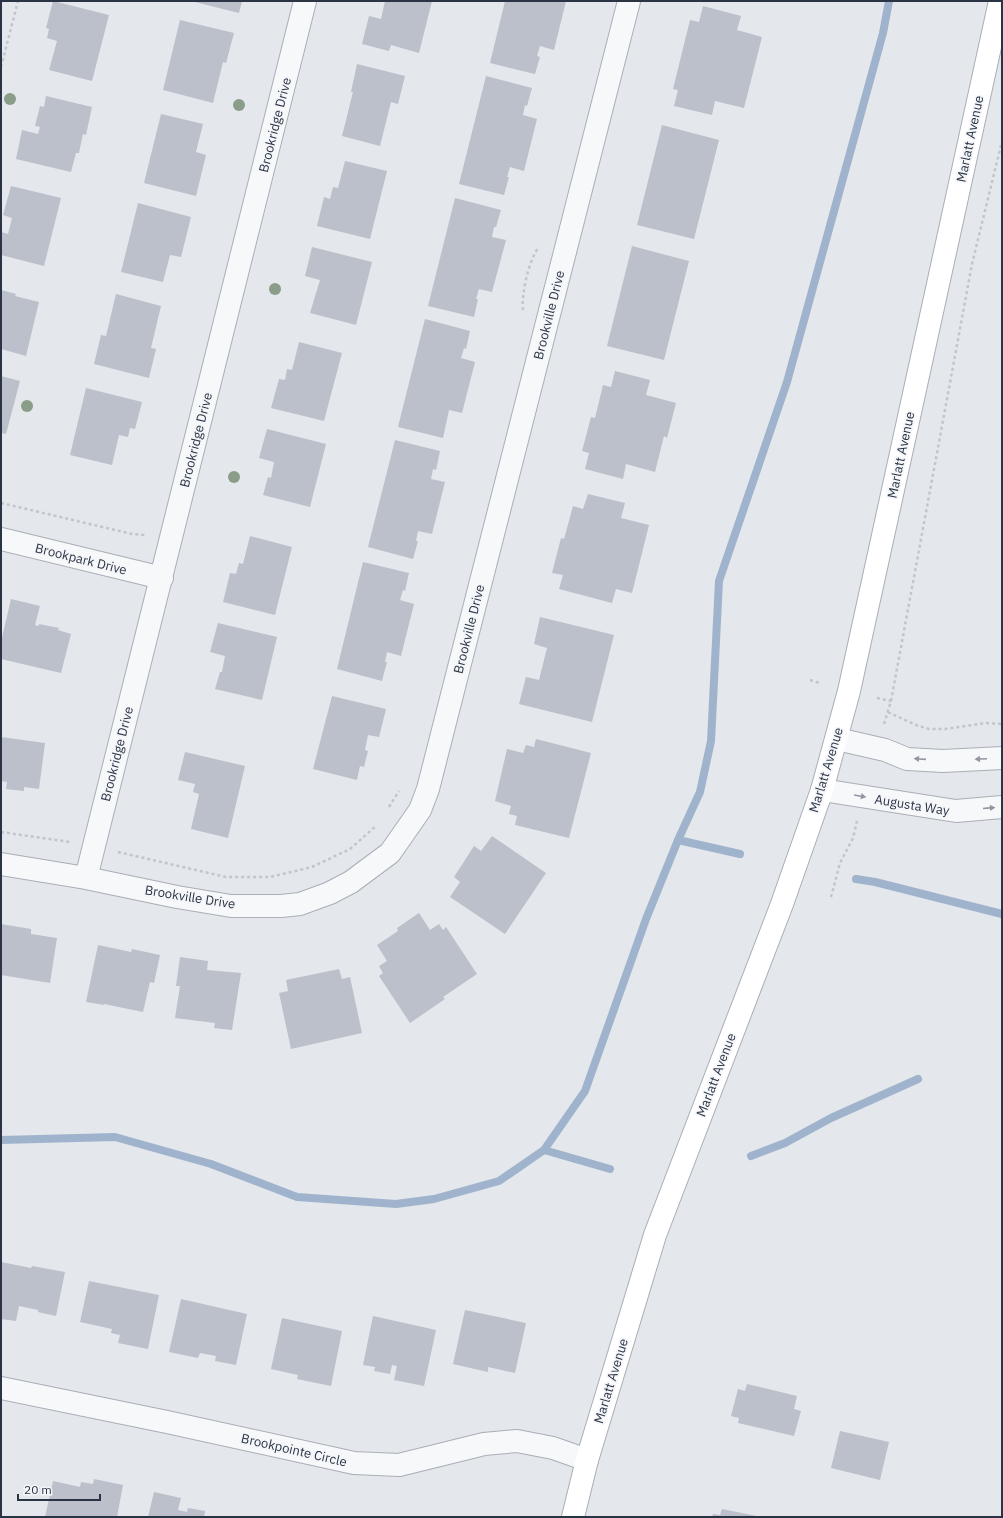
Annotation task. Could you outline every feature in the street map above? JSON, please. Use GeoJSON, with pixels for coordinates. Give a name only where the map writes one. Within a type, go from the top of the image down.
{"type":"FeatureCollection","features":[{"type":"Feature","properties":{"kind":"street","name":"Brookridge Drive"},"geometry":{"type":"LineString","coordinates":[[86,878],[305,1]]}},
{"type":"Feature","properties":{"kind":"street","name":"Brookville Drive"},"geometry":{"type":"LineString","coordinates":[[1,864],[86,878],[177,897],[232,906],[281,906],[300,904],[330,893],[351,882],[390,852],[420,810],[428,789],[628,1]]}},
{"type":"Feature","properties":{"kind":"street","name":"Marlatt Avenue"},"geometry":{"type":"LineString","coordinates":[[573,1517],[587,1460],[655,1235],[782,904],[822,790],[837,739],[851,684],[1000,1]]}},
{"type":"Feature","properties":{"kind":"street","name":"Brookpark Drive"},"geometry":{"type":"LineString","coordinates":[[1,539],[162,578]]}},
{"type":"Feature","properties":{"kind":"street"},"geometry":{"type":"LineString","coordinates":[[837,739],[885,750],[907,759],[943,761],[1002,758]]}},
{"type":"Feature","properties":{"kind":"street","name":"Augusta Way"},"geometry":{"type":"LineString","coordinates":[[822,790],[956,812],[1002,807]]}},
{"type":"Feature","properties":{"kind":"street","name":"Brookpointe Circle"},"geometry":{"type":"LineString","coordinates":[[1,1388],[167,1422],[354,1463],[399,1465],[484,1444],[518,1440],[553,1448],[587,1460]]}},
{"type":"Feature","properties":{"kind":"path"},"geometry":{"type":"LineString","coordinates":[[1,67],[18,1]]}},
{"type":"Feature","properties":{"kind":"path"},"geometry":{"type":"LineString","coordinates":[[1002,141],[972,264],[888,712],[916,725],[929,729],[945,729],[986,723],[1002,724]]}},
{"type":"Feature","properties":{"kind":"path"},"geometry":{"type":"LineString","coordinates":[[523,314],[521,301],[528,274],[535,252],[542,243]]}},
{"type":"Feature","properties":{"kind":"path"},"geometry":{"type":"LineString","coordinates":[[1,503],[132,534],[146,535]]}},
{"type":"Feature","properties":{"kind":"path"},"geometry":{"type":"LineString","coordinates":[[810,680],[820,683]]}},
{"type":"Feature","properties":{"kind":"path"},"geometry":{"type":"LineString","coordinates":[[877,698],[891,701]]}},
{"type":"Feature","properties":{"kind":"path"},"geometry":{"type":"LineString","coordinates":[[387,811],[402,785]]}},
{"type":"Feature","properties":{"kind":"path"},"geometry":{"type":"LineString","coordinates":[[831,897],[840,863],[853,838],[858,816]]}},
{"type":"Feature","properties":{"kind":"path"},"geometry":{"type":"LineString","coordinates":[[1,832],[94,845],[125,854],[226,877],[270,877],[312,867],[350,849],[380,823]]}},
{"type":"Feature","properties":{"kind":"building"},"geometry":{"type":"Polygon","coordinates":[[[53,1],[109,15],[92,81],[49,70],[57,41],[47,38],[49,29],[46,28],[53,1]]]}},
{"type":"Feature","properties":{"kind":"building"},"geometry":{"type":"Polygon","coordinates":[[[191,1],[242,1],[239,13],[191,1]]]}},
{"type":"Feature","properties":{"kind":"building"},"geometry":{"type":"Polygon","coordinates":[[[385,1],[432,1],[419,53],[391,45],[389,51],[362,44],[369,16],[381,19],[385,1]]]}},
{"type":"Feature","properties":{"kind":"building"},"geometry":{"type":"Polygon","coordinates":[[[505,1],[566,1],[554,50],[540,46],[537,56],[540,57],[535,74],[490,63],[505,1]]]}},
{"type":"Feature","properties":{"kind":"building"},"geometry":{"type":"Polygon","coordinates":[[[703,6],[741,16],[737,30],[762,37],[744,108],[715,101],[712,115],[674,106],[678,90],[673,89],[690,20],[699,22],[703,6]]]}},
{"type":"Feature","properties":{"kind":"building"},"geometry":{"type":"Polygon","coordinates":[[[180,20],[234,33],[226,63],[223,62],[213,103],[163,90],[180,20]]]}},
{"type":"Feature","properties":{"kind":"building"},"geometry":{"type":"Polygon","coordinates":[[[357,64],[405,76],[398,104],[391,102],[380,146],[342,136],[353,92],[351,92],[357,64]]]}},
{"type":"Feature","properties":{"kind":"building"},"geometry":{"type":"Polygon","coordinates":[[[486,76],[532,88],[527,106],[525,105],[523,115],[537,119],[524,171],[510,167],[504,195],[459,184],[486,76]]]}},
{"type":"Feature","properties":{"kind":"building"},"geometry":{"type":"Polygon","coordinates":[[[46,96],[92,107],[86,135],[83,134],[79,153],[76,153],[71,172],[16,159],[22,130],[38,134],[40,127],[35,126],[40,106],[44,107],[46,96]]]}},
{"type":"Feature","properties":{"kind":"building"},"geometry":{"type":"Polygon","coordinates":[[[161,114],[203,124],[196,152],[206,155],[196,196],[144,183],[161,114]]]}},
{"type":"Feature","properties":{"kind":"building"},"geometry":{"type":"Polygon","coordinates":[[[662,125],[719,140],[694,239],[637,225],[662,125]]]}},
{"type":"Feature","properties":{"kind":"building"},"geometry":{"type":"Polygon","coordinates":[[[345,161],[387,171],[370,239],[317,226],[324,197],[330,199],[333,187],[338,188],[345,161]]]}},
{"type":"Feature","properties":{"kind":"building"},"geometry":{"type":"Polygon","coordinates":[[[11,186],[61,198],[44,266],[1,255],[1,232],[8,234],[12,218],[3,215],[11,186]]]}},
{"type":"Feature","properties":{"kind":"building"},"geometry":{"type":"Polygon","coordinates":[[[455,198],[501,210],[496,227],[494,227],[492,237],[506,240],[492,292],[479,289],[474,317],[428,306],[455,198]]]}},
{"type":"Feature","properties":{"kind":"building"},"geometry":{"type":"Polygon","coordinates":[[[138,203],[191,217],[181,257],[170,255],[163,282],[121,272],[138,203]]]}},
{"type":"Feature","properties":{"kind":"building"},"geometry":{"type":"Polygon","coordinates":[[[632,246],[689,261],[664,360],[607,346],[632,246]]]}},
{"type":"Feature","properties":{"kind":"building"},"geometry":{"type":"Polygon","coordinates":[[[312,247],[372,262],[356,325],[310,313],[320,280],[305,276],[312,247]]]}},
{"type":"Feature","properties":{"kind":"building"},"geometry":{"type":"Polygon","coordinates":[[[1,290],[16,294],[15,296],[39,302],[26,356],[1,349],[1,290]]]}},
{"type":"Feature","properties":{"kind":"building"},"geometry":{"type":"Polygon","coordinates":[[[116,294],[161,306],[151,348],[156,349],[149,378],[94,364],[101,335],[106,336],[116,294]]]}},
{"type":"Feature","properties":{"kind":"building"},"geometry":{"type":"Polygon","coordinates":[[[425,319],[470,331],[466,349],[464,348],[461,358],[475,362],[462,413],[449,410],[443,438],[398,427],[425,319]]]}},
{"type":"Feature","properties":{"kind":"building"},"geometry":{"type":"Polygon","coordinates":[[[299,342],[342,353],[324,421],[271,408],[279,379],[285,380],[287,369],[292,370],[299,342]]]}},
{"type":"Feature","properties":{"kind":"building"},"geometry":{"type":"Polygon","coordinates":[[[615,371],[650,380],[646,395],[676,403],[667,438],[664,436],[655,472],[626,464],[623,479],[585,469],[589,453],[582,451],[591,417],[595,418],[603,385],[611,387],[615,371]]]}},
{"type":"Feature","properties":{"kind":"building"},"geometry":{"type":"Polygon","coordinates":[[[1,376],[20,381],[6,434],[1,433],[1,376]]]}},
{"type":"Feature","properties":{"kind":"building"},"geometry":{"type":"Polygon","coordinates":[[[86,388],[142,402],[135,429],[130,428],[128,437],[119,435],[112,465],[70,455],[86,388]]]}},
{"type":"Feature","properties":{"kind":"building"},"geometry":{"type":"Polygon","coordinates":[[[267,429],[326,444],[310,507],[263,495],[268,477],[271,478],[274,462],[259,458],[267,429]]]}},
{"type":"Feature","properties":{"kind":"building"},"geometry":{"type":"Polygon","coordinates":[[[395,440],[440,451],[436,470],[433,469],[431,479],[445,482],[432,534],[418,531],[416,541],[418,541],[413,559],[368,547],[395,440]]]}},
{"type":"Feature","properties":{"kind":"building"},"geometry":{"type":"Polygon","coordinates":[[[588,494],[625,503],[621,518],[649,525],[632,593],[616,589],[612,603],[559,589],[563,575],[552,573],[561,538],[564,539],[573,506],[583,509],[588,494]]]}},
{"type":"Feature","properties":{"kind":"building"},"geometry":{"type":"Polygon","coordinates":[[[250,536],[292,547],[275,615],[223,602],[230,573],[236,574],[239,563],[243,564],[250,536]]]}},
{"type":"Feature","properties":{"kind":"building"},"geometry":{"type":"Polygon","coordinates":[[[363,562],[409,573],[405,591],[403,590],[400,600],[414,604],[401,656],[387,652],[385,662],[387,662],[382,681],[337,669],[363,562]]]}},
{"type":"Feature","properties":{"kind":"building"},"geometry":{"type":"Polygon","coordinates":[[[11,599],[40,606],[35,625],[39,626],[39,624],[59,628],[58,630],[71,634],[61,673],[1,659],[1,642],[11,599]]]}},
{"type":"Feature","properties":{"kind":"building"},"geometry":{"type":"Polygon","coordinates":[[[540,617],[614,635],[592,722],[519,704],[526,677],[539,680],[547,648],[534,644],[540,617]]]}},
{"type":"Feature","properties":{"kind":"building"},"geometry":{"type":"Polygon","coordinates":[[[218,623],[277,637],[262,700],[215,689],[220,672],[222,672],[225,656],[210,652],[218,623]]]}},
{"type":"Feature","properties":{"kind":"building"},"geometry":{"type":"Polygon","coordinates":[[[332,696],[386,709],[379,737],[368,735],[365,750],[368,751],[364,767],[360,766],[357,780],[313,769],[332,696]]]}},
{"type":"Feature","properties":{"kind":"building"},"geometry":{"type":"Polygon","coordinates":[[[1,737],[45,743],[39,789],[24,787],[24,791],[6,789],[7,782],[1,781],[1,737]]]}},
{"type":"Feature","properties":{"kind":"building"},"geometry":{"type":"Polygon","coordinates":[[[536,739],[591,753],[569,838],[515,825],[517,816],[509,814],[511,806],[495,801],[507,749],[523,753],[526,745],[534,747],[536,739]]]}},
{"type":"Feature","properties":{"kind":"building"},"geometry":{"type":"Polygon","coordinates":[[[185,752],[245,766],[228,838],[191,829],[199,794],[193,792],[195,784],[178,780],[185,752]]]}},
{"type":"Feature","properties":{"kind":"building"},"geometry":{"type":"Polygon","coordinates":[[[492,836],[546,873],[505,934],[450,897],[460,882],[454,877],[474,846],[481,851],[492,836]]]}},
{"type":"Feature","properties":{"kind":"building"},"geometry":{"type":"Polygon","coordinates":[[[419,913],[430,930],[439,924],[443,930],[446,927],[477,974],[443,997],[445,999],[410,1023],[379,976],[383,973],[379,966],[387,961],[377,945],[398,931],[397,928],[419,913]]]}},
{"type":"Feature","properties":{"kind":"building"},"geometry":{"type":"Polygon","coordinates":[[[1,924],[31,929],[31,934],[57,938],[50,983],[1,975],[1,924]]]}},
{"type":"Feature","properties":{"kind":"building"},"geometry":{"type":"Polygon","coordinates":[[[98,945],[131,952],[132,949],[160,955],[154,983],[150,982],[143,1012],[86,1002],[98,945]]]}},
{"type":"Feature","properties":{"kind":"building"},"geometry":{"type":"Polygon","coordinates":[[[180,957],[208,961],[207,970],[241,973],[232,1030],[214,1028],[215,1023],[175,1018],[180,986],[176,986],[180,957]]]}},
{"type":"Feature","properties":{"kind":"building"},"geometry":{"type":"Polygon","coordinates":[[[339,969],[342,979],[350,977],[362,1033],[291,1049],[279,993],[288,991],[286,980],[339,969]]]}},
{"type":"Feature","properties":{"kind":"building"},"geometry":{"type":"Polygon","coordinates":[[[1,1262],[31,1268],[32,1266],[65,1272],[56,1316],[19,1306],[16,1321],[1,1319],[1,1262]]]}},
{"type":"Feature","properties":{"kind":"building"},"geometry":{"type":"Polygon","coordinates":[[[89,1281],[159,1295],[148,1349],[118,1343],[120,1335],[111,1333],[112,1329],[80,1322],[89,1281]]]}},
{"type":"Feature","properties":{"kind":"building"},"geometry":{"type":"Polygon","coordinates":[[[181,1299],[247,1314],[236,1365],[215,1361],[216,1356],[200,1353],[198,1358],[169,1352],[181,1299]]]}},
{"type":"Feature","properties":{"kind":"building"},"geometry":{"type":"Polygon","coordinates":[[[465,1310],[526,1323],[515,1373],[488,1367],[488,1372],[453,1364],[465,1310]]]}},
{"type":"Feature","properties":{"kind":"building"},"geometry":{"type":"Polygon","coordinates":[[[373,1316],[436,1330],[424,1386],[394,1380],[397,1366],[392,1365],[390,1374],[374,1371],[375,1367],[363,1365],[373,1316]]]}},
{"type":"Feature","properties":{"kind":"building"},"geometry":{"type":"Polygon","coordinates":[[[282,1318],[342,1331],[331,1386],[297,1379],[298,1375],[271,1369],[282,1318]]]}},
{"type":"Feature","properties":{"kind":"building"},"geometry":{"type":"Polygon","coordinates":[[[747,1384],[797,1396],[794,1409],[801,1411],[794,1436],[738,1423],[739,1418],[731,1416],[738,1389],[745,1391],[747,1384]]]}},
{"type":"Feature","properties":{"kind":"building"},"geometry":{"type":"Polygon","coordinates":[[[840,1431],[889,1442],[880,1480],[831,1468],[840,1431]]]}},
{"type":"Feature","properties":{"kind":"building"},"geometry":{"type":"Polygon","coordinates":[[[94,1479],[123,1485],[117,1517],[45,1517],[53,1481],[80,1487],[81,1482],[93,1484],[94,1479]]]}},
{"type":"Feature","properties":{"kind":"building"},"geometry":{"type":"Polygon","coordinates":[[[154,1492],[181,1498],[178,1510],[187,1512],[188,1508],[205,1511],[204,1517],[148,1517],[154,1492]]]}},
{"type":"Feature","properties":{"kind":"building"},"geometry":{"type":"Polygon","coordinates":[[[722,1509],[757,1517],[712,1517],[713,1514],[720,1515],[722,1509]]]}},
{"type":"Feature","properties":{"kind":"waterway"},"geometry":{"type":"LineString","coordinates":[[1,1140],[115,1137],[211,1164],[297,1197],[396,1204],[434,1199],[499,1181],[544,1150],[585,1091],[646,919],[678,840],[700,792],[711,741],[719,581],[787,382],[883,33],[889,1]]}},
{"type":"Feature","properties":{"kind":"waterway"},"geometry":{"type":"LineString","coordinates":[[678,840],[740,854]]}},
{"type":"Feature","properties":{"kind":"waterway"},"geometry":{"type":"LineString","coordinates":[[856,879],[875,882],[1002,914]]}},
{"type":"Feature","properties":{"kind":"waterway"},"geometry":{"type":"LineString","coordinates":[[751,1156],[785,1143],[831,1118],[918,1079]]}},
{"type":"Feature","properties":{"kind":"waterway"},"geometry":{"type":"LineString","coordinates":[[544,1150],[610,1169]]}}]}
